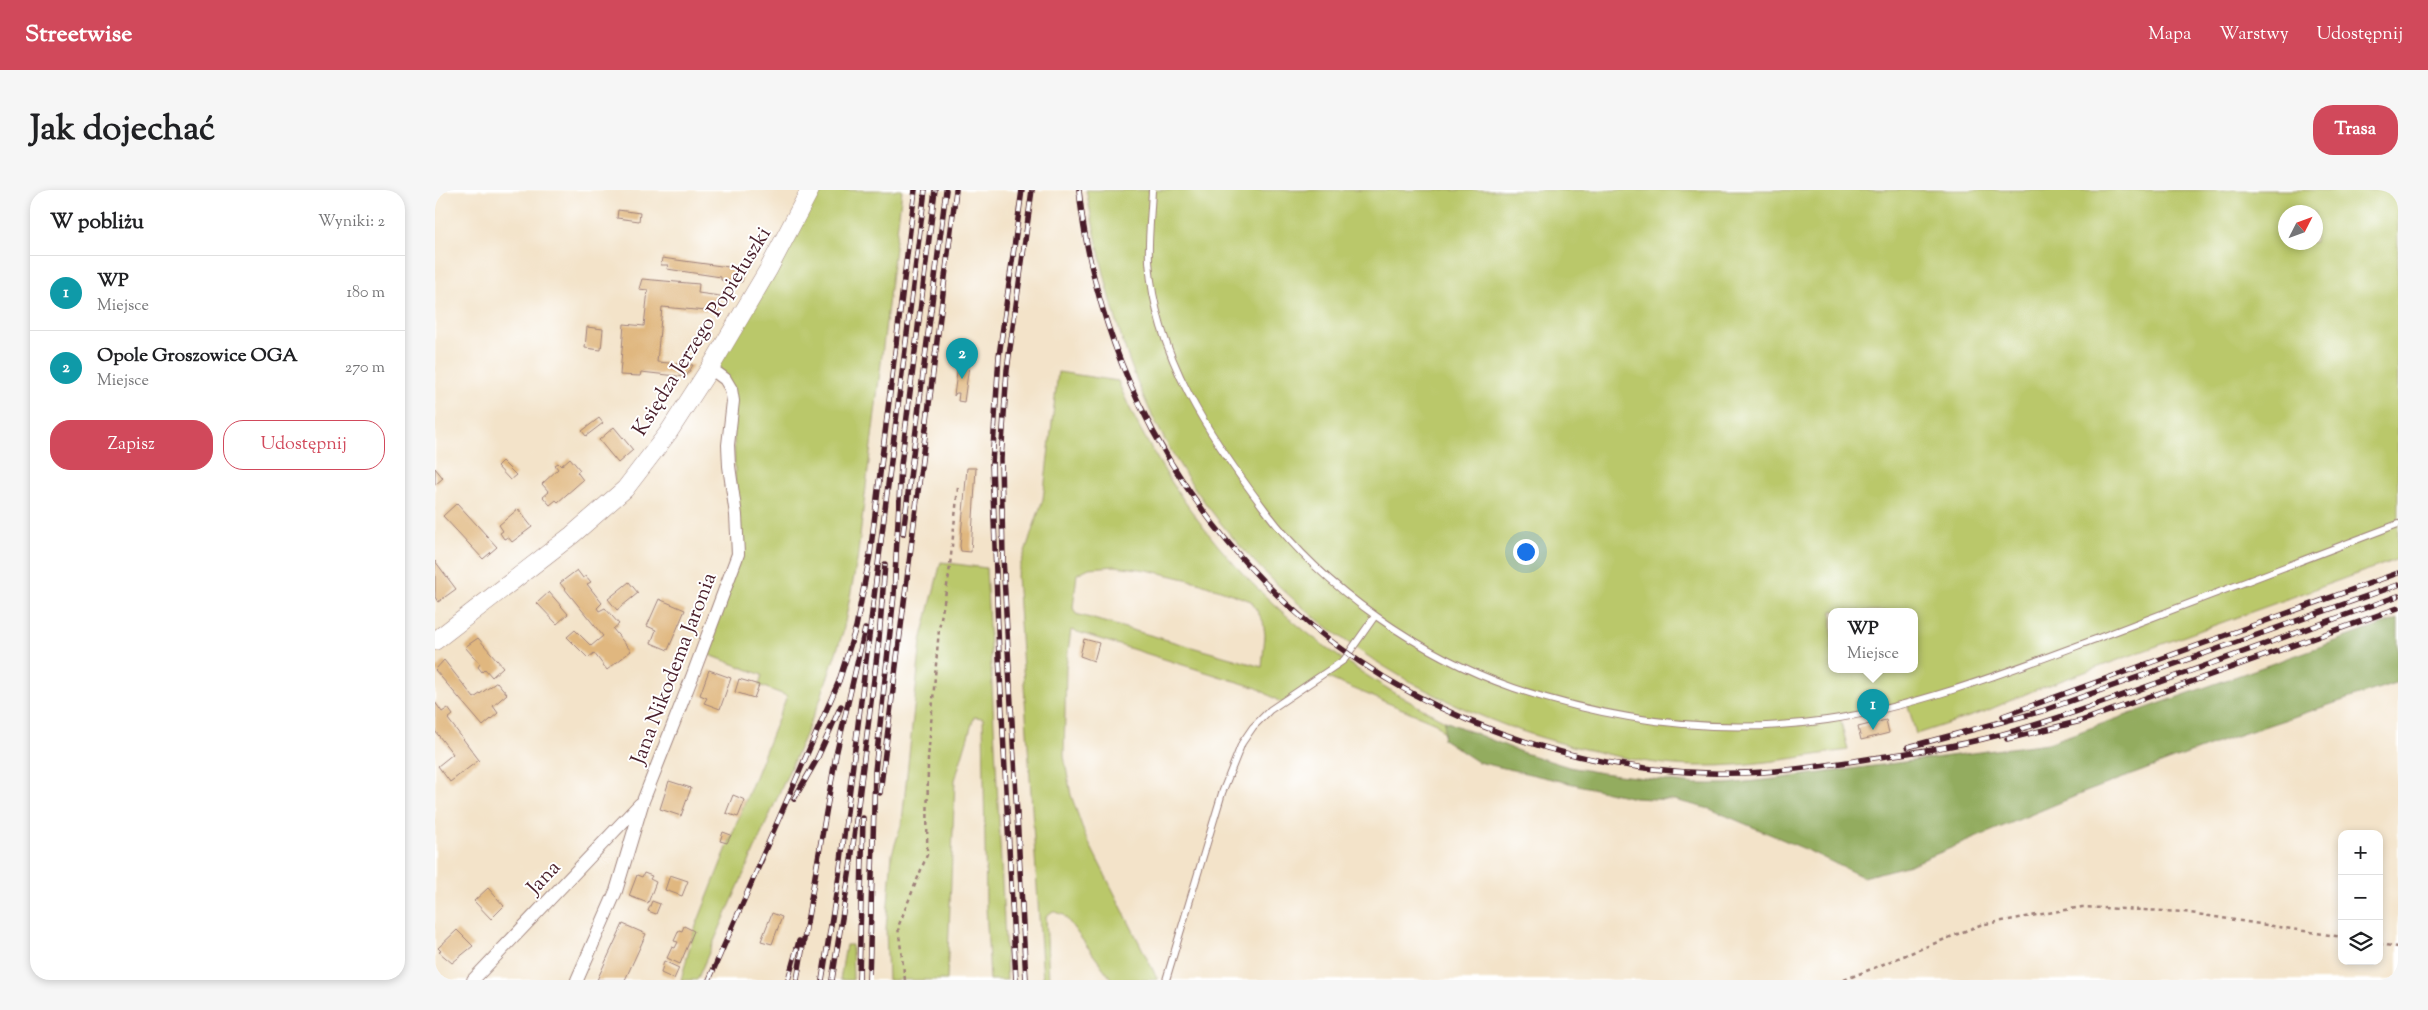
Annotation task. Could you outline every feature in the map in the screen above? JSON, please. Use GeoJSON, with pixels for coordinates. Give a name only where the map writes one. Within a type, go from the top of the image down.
{"type":"FeatureCollection","features":[{"type":"Feature","properties":{"kind":"main road","name":"Księdza Jerzego Popiełuszki"},"geometry":{"type":"LineString","coordinates":[[435,641],[614,500],[636,476],[668,433],[710,368],[768,270],[810,190]]}},
{"type":"Feature","properties":{"kind":"street","name":"Jana Nikodema Jaronia"},"geometry":{"type":"LineString","coordinates":[[577,980],[616,891],[643,801],[702,652],[738,554],[736,515],[729,466],[733,401],[731,389],[725,379],[710,368]]}},
{"type":"Feature","properties":{"kind":"street","name":"Jana"},"geometry":{"type":"LineString","coordinates":[[473,980],[643,801]]}},
{"type":"Feature","properties":{"kind":"lane"},"geometry":{"type":"LineString","coordinates":[[1152,190],[1149,242],[1153,290],[1160,325],[1182,384],[1196,410],[1273,521],[1316,565],[1375,616],[1430,651],[1464,668],[1530,693],[1601,714],[1679,725],[1726,726],[1809,722],[1849,716],[1978,681],[2177,609],[2398,524]]}},
{"type":"Feature","properties":{"kind":"lane"},"geometry":{"type":"LineString","coordinates":[[1166,980],[1222,793],[1242,743],[1253,727],[1270,710],[1344,660],[1375,616]]}},
{"type":"Feature","properties":{"kind":"path"},"geometry":{"type":"LineString","coordinates":[[905,980],[898,927],[927,855],[928,759],[939,629],[949,575],[958,488]]}},
{"type":"Feature","properties":{"kind":"path"},"geometry":{"type":"LineString","coordinates":[[1844,980],[1980,925],[2082,907],[2184,912],[2338,937]]}},
{"type":"Feature","properties":{"kind":"path"},"geometry":{"type":"LineString","coordinates":[[2383,945],[2398,947]]}},
{"type":"Feature","properties":{"kind":"green space"},"geometry":{"type":"Polygon","coordinates":[[[810,190],[902,190],[857,561],[843,632],[819,703],[697,980],[681,980],[694,931],[787,696],[759,685],[762,675],[702,652],[732,572],[736,515],[733,401],[710,368],[810,190]]]}},
{"type":"Feature","properties":{"kind":"green space"},"geometry":{"type":"Polygon","coordinates":[[[1086,190],[2398,190],[2398,559],[2035,690],[1984,712],[1916,734],[1907,702],[1840,718],[1848,750],[1755,763],[1718,766],[1672,765],[1619,757],[1521,731],[1451,703],[1385,667],[1324,625],[1268,575],[1218,520],[1175,458],[1141,391],[1115,317],[1102,267],[1086,190]]]}},
{"type":"Feature","properties":{"kind":"green space"},"geometry":{"type":"Polygon","coordinates":[[[1058,372],[1118,381],[1148,443],[1169,478],[1226,555],[1257,588],[1290,619],[1325,647],[1363,673],[1445,721],[1444,733],[1436,723],[1323,676],[1282,703],[1257,688],[1071,630],[1066,667],[1064,756],[1071,795],[1085,835],[1158,980],[1112,980],[1064,915],[1053,911],[1046,916],[1049,980],[1043,980],[1017,575],[1043,499],[1058,372]],[[1115,566],[1089,568],[1077,574],[1073,608],[1076,614],[1262,667],[1265,635],[1263,621],[1251,601],[1198,582],[1147,570],[1115,566]]]}},
{"type":"Feature","properties":{"kind":"green space"},"geometry":{"type":"Polygon","coordinates":[[[941,562],[986,568],[1007,980],[990,980],[986,907],[983,718],[974,717],[955,780],[947,980],[888,980],[886,929],[892,854],[902,822],[921,641],[941,562]]]}},
{"type":"Feature","properties":{"kind":"green space"},"geometry":{"type":"Polygon","coordinates":[[[2398,619],[2398,682],[2233,737],[2083,793],[1910,865],[1863,877],[1805,849],[1710,809],[1674,800],[1634,798],[1478,762],[1443,739],[1445,721],[1521,752],[1569,767],[1602,773],[1694,784],[1727,784],[1775,779],[2048,743],[2398,619]]]}},
{"type":"Feature","properties":{"kind":"green space"},"geometry":{"type":"Polygon","coordinates":[[[846,945],[852,945],[853,980],[840,980],[846,945]]]}},
{"type":"Feature","properties":{"kind":"building"},"geometry":{"type":"Polygon","coordinates":[[[618,210],[640,213],[639,221],[617,218],[618,210]]]}},
{"type":"Feature","properties":{"kind":"building"},"geometry":{"type":"Polygon","coordinates":[[[662,258],[744,269],[742,282],[721,280],[721,277],[667,269],[668,265],[661,265],[662,258]]]}},
{"type":"Feature","properties":{"kind":"building"},"geometry":{"type":"Polygon","coordinates":[[[642,279],[699,284],[698,293],[720,296],[718,312],[662,307],[657,362],[693,365],[686,377],[641,372],[640,376],[620,375],[624,324],[644,326],[648,290],[639,289],[642,279]]]}},
{"type":"Feature","properties":{"kind":"building"},"geometry":{"type":"Polygon","coordinates":[[[587,327],[603,329],[601,350],[585,348],[587,327]]]}},
{"type":"Feature","properties":{"kind":"building"},"geometry":{"type":"Polygon","coordinates":[[[959,357],[970,358],[964,402],[958,401],[959,393],[956,393],[954,396],[959,357]]]}},
{"type":"Feature","properties":{"kind":"building"},"geometry":{"type":"Polygon","coordinates":[[[599,418],[603,423],[586,436],[582,431],[599,418]]]}},
{"type":"Feature","properties":{"kind":"building"},"geometry":{"type":"Polygon","coordinates":[[[614,427],[633,450],[618,463],[599,440],[614,427]]]}},
{"type":"Feature","properties":{"kind":"building"},"geometry":{"type":"Polygon","coordinates":[[[570,458],[580,470],[577,472],[583,480],[558,502],[556,500],[550,505],[543,497],[549,492],[542,484],[558,469],[555,465],[558,463],[561,466],[570,458]]]}},
{"type":"Feature","properties":{"kind":"building"},"geometry":{"type":"Polygon","coordinates":[[[502,461],[516,475],[510,480],[497,466],[502,461]]]}},
{"type":"Feature","properties":{"kind":"building"},"geometry":{"type":"Polygon","coordinates":[[[435,468],[443,478],[435,485],[435,468]]]}},
{"type":"Feature","properties":{"kind":"building"},"geometry":{"type":"Polygon","coordinates":[[[967,468],[976,468],[971,552],[961,551],[960,546],[967,468]]]}},
{"type":"Feature","properties":{"kind":"building"},"geometry":{"type":"Polygon","coordinates":[[[457,503],[497,547],[483,559],[443,516],[457,503]]]}},
{"type":"Feature","properties":{"kind":"building"},"geometry":{"type":"Polygon","coordinates":[[[518,509],[532,527],[512,542],[508,537],[504,539],[500,533],[503,531],[499,525],[518,509]]]}},
{"type":"Feature","properties":{"kind":"building"},"geometry":{"type":"Polygon","coordinates":[[[435,561],[456,589],[438,602],[435,597],[435,561]]]}},
{"type":"Feature","properties":{"kind":"building"},"geometry":{"type":"Polygon","coordinates":[[[577,570],[583,578],[586,576],[591,582],[587,584],[602,603],[597,608],[599,611],[605,608],[619,624],[613,629],[631,651],[607,670],[594,653],[588,658],[567,637],[575,630],[591,646],[603,636],[560,583],[577,570]]]}},
{"type":"Feature","properties":{"kind":"building"},"geometry":{"type":"Polygon","coordinates":[[[629,582],[638,593],[617,610],[608,599],[629,582]]]}},
{"type":"Feature","properties":{"kind":"building"},"geometry":{"type":"Polygon","coordinates":[[[549,592],[568,614],[557,624],[537,603],[549,592]]]}},
{"type":"Feature","properties":{"kind":"building"},"geometry":{"type":"Polygon","coordinates":[[[659,599],[685,610],[668,650],[651,643],[656,630],[647,626],[659,599]]]}},
{"type":"Feature","properties":{"kind":"building"},"geometry":{"type":"Polygon","coordinates":[[[478,638],[503,667],[492,677],[485,669],[482,672],[478,667],[480,664],[465,647],[478,638]]]}},
{"type":"Feature","properties":{"kind":"building"},"geometry":{"type":"Polygon","coordinates":[[[1084,639],[1099,643],[1094,661],[1080,656],[1084,639]]]}},
{"type":"Feature","properties":{"kind":"building"},"geometry":{"type":"Polygon","coordinates":[[[444,660],[474,698],[497,682],[507,694],[493,706],[498,713],[483,726],[435,670],[444,660]]]}},
{"type":"Feature","properties":{"kind":"building"},"geometry":{"type":"Polygon","coordinates":[[[709,670],[731,678],[720,709],[704,703],[707,698],[700,695],[709,670]]]}},
{"type":"Feature","properties":{"kind":"building"},"geometry":{"type":"Polygon","coordinates":[[[739,679],[759,685],[754,698],[735,692],[739,679]]]}},
{"type":"Feature","properties":{"kind":"building"},"geometry":{"type":"Polygon","coordinates":[[[435,702],[442,712],[448,708],[453,715],[448,719],[479,760],[450,782],[438,766],[453,754],[435,731],[435,702]]]}},
{"type":"Feature","properties":{"kind":"building"},"geometry":{"type":"Polygon","coordinates":[[[1886,720],[1889,733],[1861,740],[1858,727],[1886,720]]]}},
{"type":"Feature","properties":{"kind":"building"},"geometry":{"type":"Polygon","coordinates":[[[669,781],[691,788],[681,816],[660,809],[669,781]]]}},
{"type":"Feature","properties":{"kind":"building"},"geometry":{"type":"Polygon","coordinates":[[[733,795],[745,800],[738,817],[726,813],[733,795]]]}},
{"type":"Feature","properties":{"kind":"building"},"geometry":{"type":"Polygon","coordinates":[[[723,832],[731,835],[727,843],[720,841],[723,832]]]}},
{"type":"Feature","properties":{"kind":"building"},"geometry":{"type":"Polygon","coordinates":[[[644,873],[652,876],[650,879],[656,882],[648,903],[629,896],[637,875],[642,877],[644,873]]]}},
{"type":"Feature","properties":{"kind":"building"},"geometry":{"type":"Polygon","coordinates":[[[670,875],[688,881],[682,896],[665,890],[670,875]]]}},
{"type":"Feature","properties":{"kind":"building"},"geometry":{"type":"Polygon","coordinates":[[[488,888],[504,906],[491,919],[474,901],[488,888]]]}},
{"type":"Feature","properties":{"kind":"building"},"geometry":{"type":"Polygon","coordinates":[[[652,901],[660,904],[656,914],[648,911],[652,901]]]}},
{"type":"Feature","properties":{"kind":"building"},"geometry":{"type":"Polygon","coordinates":[[[772,913],[782,917],[772,944],[761,941],[772,913]]]}},
{"type":"Feature","properties":{"kind":"building"},"geometry":{"type":"Polygon","coordinates":[[[623,924],[646,934],[625,980],[597,980],[623,924]]]}},
{"type":"Feature","properties":{"kind":"building"},"geometry":{"type":"Polygon","coordinates":[[[684,926],[694,931],[680,964],[667,958],[672,947],[675,948],[678,942],[674,941],[679,930],[682,931],[684,926]]]}},
{"type":"Feature","properties":{"kind":"building"},"geometry":{"type":"Polygon","coordinates":[[[457,930],[473,946],[452,963],[439,952],[441,951],[438,948],[457,930]]]}},
{"type":"Feature","properties":{"kind":"building"},"geometry":{"type":"Polygon","coordinates":[[[664,961],[679,968],[674,979],[661,973],[664,961]]]}},
{"type":"Feature","properties":{"kind":"railway"},"geometry":{"type":"LineString","coordinates":[[759,864],[839,681],[856,627],[870,555],[915,190]]}},
{"type":"Feature","properties":{"kind":"railway"},"geometry":{"type":"LineString","coordinates":[[822,980],[839,876],[925,190]]}},
{"type":"Feature","properties":{"kind":"railway"},"geometry":{"type":"LineString","coordinates":[[869,980],[875,771],[894,595],[901,465],[935,190]]}},
{"type":"Feature","properties":{"kind":"railway"},"geometry":{"type":"LineString","coordinates":[[903,534],[946,190]]}},
{"type":"Feature","properties":{"kind":"railway"},"geometry":{"type":"LineString","coordinates":[[880,793],[956,190]]}},
{"type":"Feature","properties":{"kind":"railway"},"geometry":{"type":"LineString","coordinates":[[1016,980],[999,656],[992,464],[999,356],[1022,190]]}},
{"type":"Feature","properties":{"kind":"railway"},"geometry":{"type":"LineString","coordinates":[[1026,980],[1003,557],[1001,459],[1007,370],[1032,190]]}},
{"type":"Feature","properties":{"kind":"railway"},"geometry":{"type":"LineString","coordinates":[[1079,190],[1087,245],[1100,298],[1117,351],[1138,401],[1163,450],[1193,496],[1226,540],[1263,581],[1309,623],[1359,661],[1412,693],[1468,720],[1526,742],[1586,758],[1648,768],[1710,773],[1750,773],[1789,770],[1929,750],[1991,737],[2069,714],[2398,596]]}},
{"type":"Feature","properties":{"kind":"railway"},"geometry":{"type":"LineString","coordinates":[[832,980],[850,869],[879,639],[885,564]]}},
{"type":"Feature","properties":{"kind":"railway"},"geometry":{"type":"LineString","coordinates":[[2003,716],[2398,573]]}},
{"type":"Feature","properties":{"kind":"railway"},"geometry":{"type":"LineString","coordinates":[[1908,747],[2042,711],[2398,585]]}},
{"type":"Feature","properties":{"kind":"railway"},"geometry":{"type":"LineString","coordinates":[[2007,739],[2081,721],[2398,608]]}},
{"type":"Feature","properties":{"kind":"railway"},"geometry":{"type":"LineString","coordinates":[[797,980],[836,755],[865,629]]}},
{"type":"Feature","properties":{"kind":"railway"},"geometry":{"type":"LineString","coordinates":[[794,799],[816,761],[841,706]]}},
{"type":"Feature","properties":{"kind":"railway"},"geometry":{"type":"LineString","coordinates":[[859,980],[863,818]]}},
{"type":"Feature","properties":{"kind":"railway"},"geometry":{"type":"LineString","coordinates":[[709,980],[762,859]]}},
{"type":"Feature","properties":{"kind":"railway"},"geometry":{"type":"LineString","coordinates":[[788,980],[799,941]]}},
{"type":"Feature","properties":{"kind":"place","name":"Opole Groszowice OGA"},"geometry":{"type":"Point","coordinates":[962,379]}},
{"type":"Feature","properties":{"kind":"place","name":"WP"},"geometry":{"type":"Point","coordinates":[1873,730]}}]}
